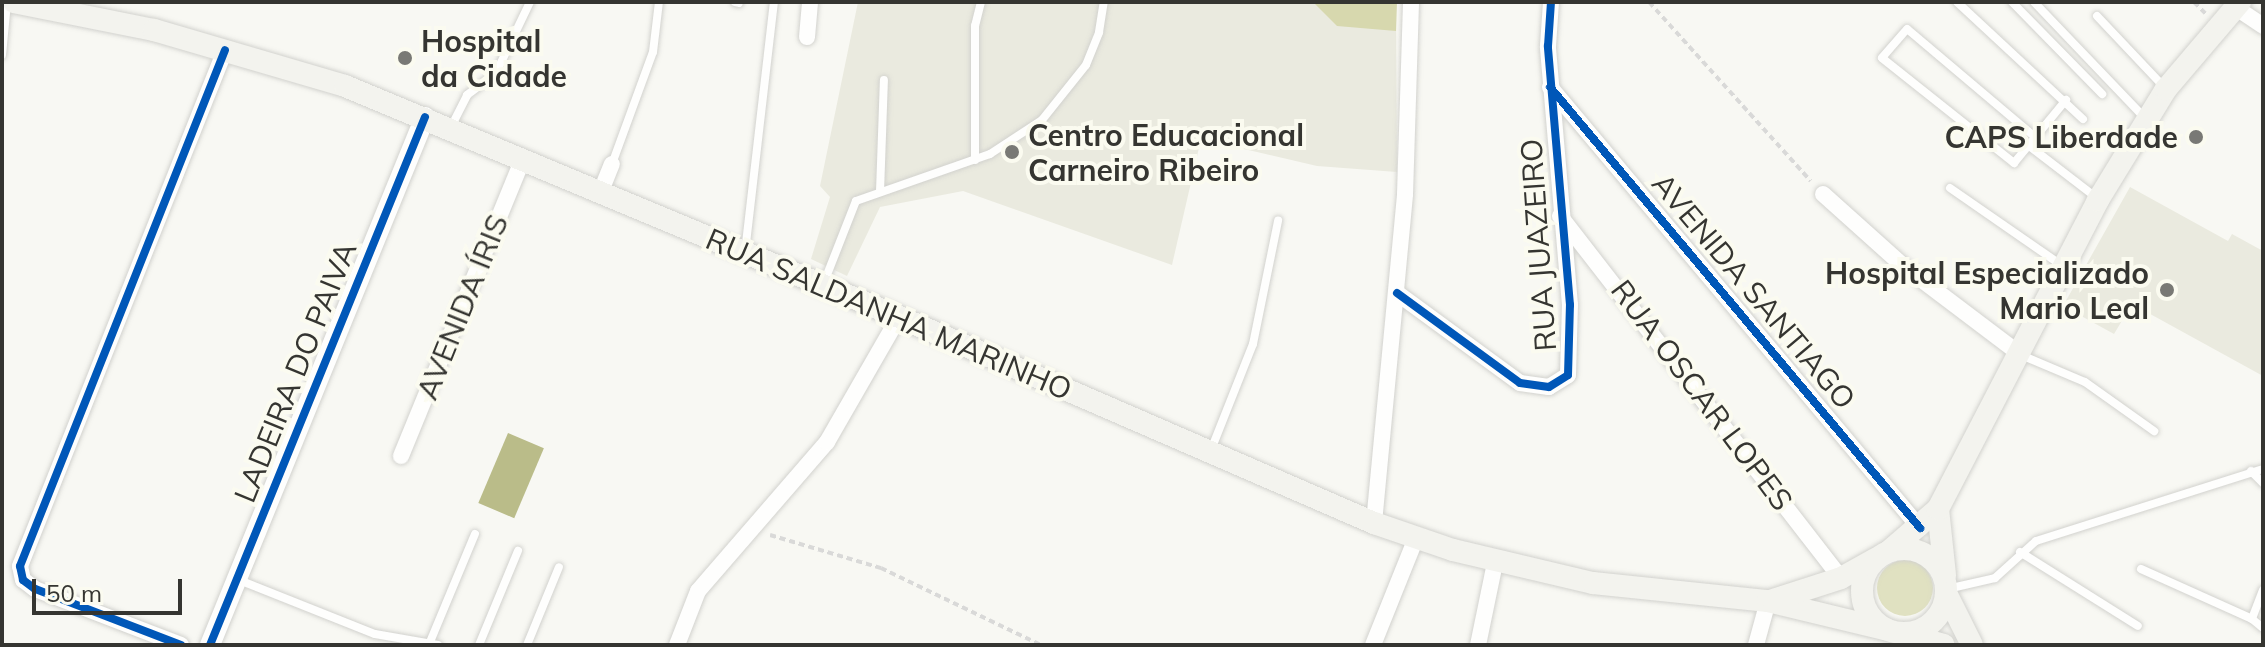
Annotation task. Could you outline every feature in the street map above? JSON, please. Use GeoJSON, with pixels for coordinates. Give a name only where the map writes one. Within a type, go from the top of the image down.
{"type":"FeatureCollection","features":[{"type":"Feature","properties":{"kind":"main road","name":"RUA SALDANHA MARINHO"},"geometry":{"type":"LineString","coordinates":[[14,2],[99,9],[425,117],[899,317],[1374,523],[1416,538],[1495,563],[1593,583],[1768,601],[1944,645]]}},
{"type":"Feature","properties":{"kind":"main road","name":"RUA SALDANHA MARINHO"},"geometry":{"type":"LineString","coordinates":[[1768,601],[1841,578],[1884,554],[1920,528],[1938,509],[2098,200],[2166,89],[2238,4]]}},
{"type":"Feature","properties":{"kind":"main road"},"geometry":{"type":"LineString","coordinates":[[1938,509],[1946,589],[1931,624],[1894,632],[1869,614],[1862,590],[1864,577],[1884,554],[1913,550],[1925,555],[1946,589],[1972,645]]}},
{"type":"Feature","properties":{"kind":"street"},"geometry":{"type":"LineString","coordinates":[[807,37],[810,2]]}},
{"type":"Feature","properties":{"kind":"street"},"geometry":{"type":"LineString","coordinates":[[1374,523],[1397,293],[1411,2]]}},
{"type":"Feature","properties":{"kind":"street","name":"RUA JUAZEIRO"},"geometry":{"type":"LineString","coordinates":[[1397,293],[1511,378],[1536,387],[1555,385],[1568,375],[1573,353],[1550,87],[1551,2]]}},
{"type":"Feature","properties":{"kind":"street"},"geometry":{"type":"LineString","coordinates":[[2238,4],[2263,26]]}},
{"type":"Feature","properties":{"kind":"street"},"geometry":{"type":"LineString","coordinates":[[181,645],[35,589],[23,580],[20,566],[225,50]]}},
{"type":"Feature","properties":{"kind":"street","name":"AVENIDA SANTIAGO"},"geometry":{"type":"LineString","coordinates":[[1550,87],[1920,528]]}},
{"type":"Feature","properties":{"kind":"street","name":"LADEIRA DO PAIVA"},"geometry":{"type":"LineString","coordinates":[[210,645],[425,117]]}},
{"type":"Feature","properties":{"kind":"street","name":"AVENIDA ÍRIS"},"geometry":{"type":"LineString","coordinates":[[401,456],[523,159]]}},
{"type":"Feature","properties":{"kind":"street"},"geometry":{"type":"LineString","coordinates":[[601,191],[612,164]]}},
{"type":"Feature","properties":{"kind":"street"},"geometry":{"type":"LineString","coordinates":[[1823,194],[1902,265],[2017,352]]}},
{"type":"Feature","properties":{"kind":"street","name":"RUA OSCAR LOPES"},"geometry":{"type":"LineString","coordinates":[[1560,215],[1841,578]]}},
{"type":"Feature","properties":{"kind":"street"},"geometry":{"type":"LineString","coordinates":[[677,645],[698,591],[749,528],[827,442],[899,317]]}},
{"type":"Feature","properties":{"kind":"street"},"geometry":{"type":"LineString","coordinates":[[1373,645],[1416,538]]}},
{"type":"Feature","properties":{"kind":"street"},"geometry":{"type":"LineString","coordinates":[[1478,645],[1495,563]]}},
{"type":"Feature","properties":{"kind":"street"},"geometry":{"type":"LineString","coordinates":[[1756,645],[1768,601]]}},
{"type":"Feature","properties":{"kind":"lane"},"geometry":{"type":"LineString","coordinates":[[2,55],[7,2]]}},
{"type":"Feature","properties":{"kind":"lane"},"geometry":{"type":"LineString","coordinates":[[451,127],[467,95],[496,73],[530,2]]}},
{"type":"Feature","properties":{"kind":"lane"},"geometry":{"type":"LineString","coordinates":[[612,164],[653,52],[659,2]]}},
{"type":"Feature","properties":{"kind":"lane"},"geometry":{"type":"LineString","coordinates":[[745,253],[774,2]]}},
{"type":"Feature","properties":{"kind":"lane"},"geometry":{"type":"LineString","coordinates":[[975,160],[975,26],[981,2]]}},
{"type":"Feature","properties":{"kind":"lane"},"geometry":{"type":"LineString","coordinates":[[823,286],[856,201],[975,160],[1019,138],[1065,95],[1091,54],[1104,2]]}},
{"type":"Feature","properties":{"kind":"lane"},"geometry":{"type":"LineString","coordinates":[[1957,2],[2083,119]]}},
{"type":"Feature","properties":{"kind":"lane"},"geometry":{"type":"LineString","coordinates":[[2012,2],[2102,94]]}},
{"type":"Feature","properties":{"kind":"lane"},"geometry":{"type":"LineString","coordinates":[[2034,2],[2147,120]]}},
{"type":"Feature","properties":{"kind":"lane"},"geometry":{"type":"LineString","coordinates":[[2097,16],[2166,89]]}},
{"type":"Feature","properties":{"kind":"lane"},"geometry":{"type":"LineString","coordinates":[[2035,137],[1907,29],[1882,58],[2014,163],[2066,100]]}},
{"type":"Feature","properties":{"kind":"lane"},"geometry":{"type":"LineString","coordinates":[[880,192],[884,80]]}},
{"type":"Feature","properties":{"kind":"lane"},"geometry":{"type":"LineString","coordinates":[[2028,145],[2098,200]]}},
{"type":"Feature","properties":{"kind":"lane"},"geometry":{"type":"LineString","coordinates":[[1950,188],[2062,265]]}},
{"type":"Feature","properties":{"kind":"lane"},"geometry":{"type":"LineString","coordinates":[[1210,452],[1253,344],[1278,221]]}},
{"type":"Feature","properties":{"kind":"lane"},"geometry":{"type":"LineString","coordinates":[[2017,352],[2085,382],[2154,431]]}},
{"type":"Feature","properties":{"kind":"lane"},"geometry":{"type":"LineString","coordinates":[[1946,589],[1985,584],[2036,541],[2263,469]]}},
{"type":"Feature","properties":{"kind":"lane"},"geometry":{"type":"LineString","coordinates":[[2251,471],[2263,483]]}},
{"type":"Feature","properties":{"kind":"lane"},"geometry":{"type":"LineString","coordinates":[[235,579],[383,637],[434,643],[475,534]]}},
{"type":"Feature","properties":{"kind":"lane"},"geometry":{"type":"LineString","coordinates":[[479,645],[518,551]]}},
{"type":"Feature","properties":{"kind":"lane"},"geometry":{"type":"LineString","coordinates":[[2020,552],[2138,626]]}},
{"type":"Feature","properties":{"kind":"lane"},"geometry":{"type":"LineString","coordinates":[[527,645],[559,567]]}},
{"type":"Feature","properties":{"kind":"lane"},"geometry":{"type":"LineString","coordinates":[[2141,569],[2252,619],[2263,628]]}},
{"type":"Feature","properties":{"kind":"lane"},"geometry":{"type":"LineString","coordinates":[[2252,619],[2263,590]]}},
{"type":"Feature","properties":{"kind":"path"},"geometry":{"type":"LineString","coordinates":[[1649,2],[1823,194]]}},
{"type":"Feature","properties":{"kind":"path"},"geometry":{"type":"LineString","coordinates":[[749,528],[881,568],[1041,645]]}},
{"type":"Feature","properties":{"kind":"shaded area","name":"Centro Educacional Carneiro Ribeiro"},"geometry":{"type":"Polygon","coordinates":[[[858,2],[1396,2],[1397,172],[1317,166],[1201,139],[1172,265],[963,191],[880,207],[847,276],[811,259],[830,197],[820,186],[858,2]]]}},
{"type":"Feature","properties":{"kind":"shaded area"},"geometry":{"type":"Polygon","coordinates":[[[1313,2],[1397,2],[1396,31],[1337,26],[1313,2]]]}},
{"type":"Feature","properties":{"kind":"shaded area","name":"Hospital Especializado Mario Leal"},"geometry":{"type":"Polygon","coordinates":[[[2130,187],[2228,241],[2232,234],[2263,251],[2263,376],[2132,304],[2114,334],[2063,306],[2130,187]]]}},
{"type":"Feature","properties":{"kind":"shaded area"},"geometry":{"type":"Polygon","coordinates":[[[508,433],[544,448],[514,518],[478,503],[508,433]]]}},
{"type":"Feature","properties":{"kind":"shaded area"},"geometry":{"type":"Polygon","coordinates":[[[1905,560],[1925,568],[1933,588],[1925,608],[1905,616],[1885,608],[1877,588],[1885,568],[1905,560]]]}},
{"type":"Feature","properties":{"kind":"cycle path"},"geometry":{"type":"LineString","coordinates":[[1397,293],[1520,383],[1549,387],[1568,375],[1570,305],[1548,46],[1551,2]]}},
{"type":"Feature","properties":{"kind":"cycle path"},"geometry":{"type":"LineString","coordinates":[[181,645],[35,589],[23,580],[20,566],[225,50]]}},
{"type":"Feature","properties":{"kind":"cycle path"},"geometry":{"type":"LineString","coordinates":[[1550,87],[1920,528]]}},
{"type":"Feature","properties":{"kind":"cycle path"},"geometry":{"type":"LineString","coordinates":[[210,645],[425,117]]}},
{"type":"Feature","properties":{"kind":"place","name":"Hospital da Cidade"},"geometry":{"type":"Point","coordinates":[405,58]}},
{"type":"Feature","properties":{"kind":"place","name":"CAPS Liberdade"},"geometry":{"type":"Point","coordinates":[2196,137]}},
{"type":"Feature","properties":{"kind":"place","name":"Centro Educacional Carneiro Ribeiro"},"geometry":{"type":"Point","coordinates":[1012,152]}},
{"type":"Feature","properties":{"kind":"place","name":"Hospital Especializado Mario Leal"},"geometry":{"type":"Point","coordinates":[2167,290]}}]}
